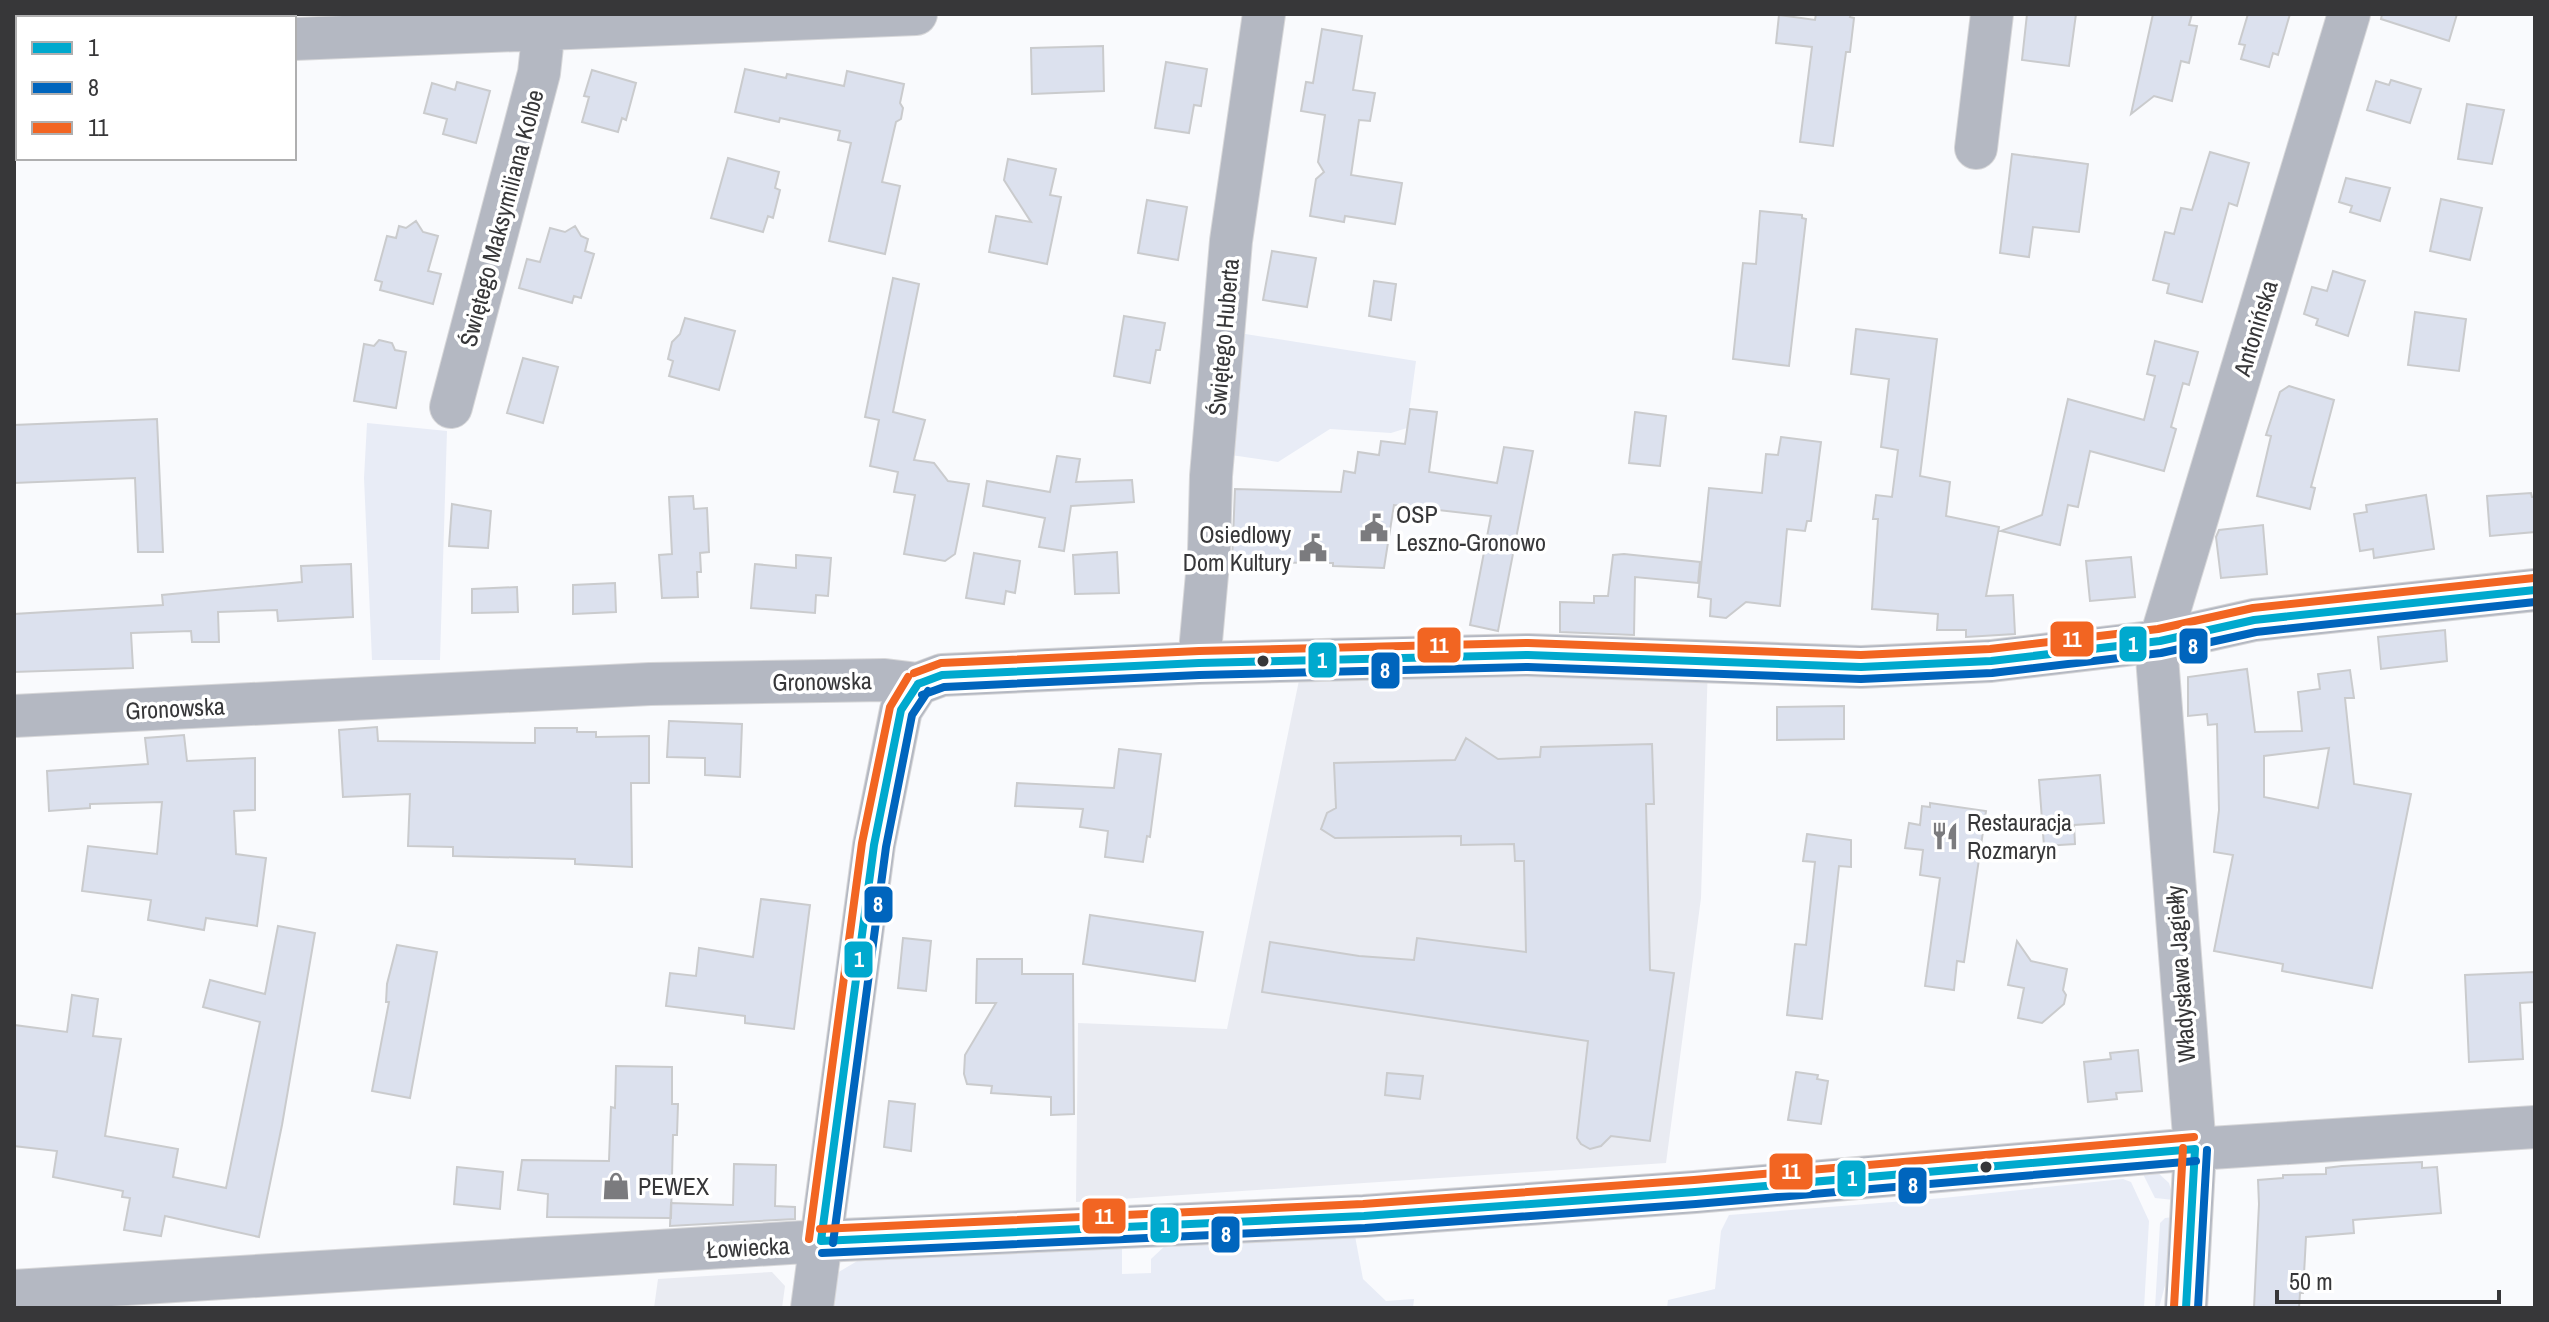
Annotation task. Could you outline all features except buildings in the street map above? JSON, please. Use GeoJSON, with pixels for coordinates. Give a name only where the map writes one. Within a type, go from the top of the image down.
{"type":"FeatureCollection","features":[{"type":"Feature","properties":{"kind":"street"},"geometry":{"type":"LineString","coordinates":[[296,39],[916,14]]}},
{"type":"Feature","properties":{"kind":"street","name":"Świętego Huberta"},"geometry":{"type":"LineString","coordinates":[[1199,663],[1231,241],[1264,14]]}},
{"type":"Feature","properties":{"kind":"street"},"geometry":{"type":"LineString","coordinates":[[1976,148],[1992,14]]}},
{"type":"Feature","properties":{"kind":"street","name":"Antonińska"},"geometry":{"type":"LineString","coordinates":[[2160,641],[2349,14]]}},
{"type":"Feature","properties":{"kind":"street","name":"Świętego Maksymiliana Kolbe"},"geometry":{"type":"LineString","coordinates":[[451,407],[539,73],[544,28]]}},
{"type":"Feature","properties":{"kind":"street","name":"Gronowska"},"geometry":{"type":"LineString","coordinates":[[14,716],[650,684],[885,680],[918,684],[942,675],[1199,663],[1528,655],[1861,667],[1991,661],[2160,641],[2254,620],[2535,590]]}},
{"type":"Feature","properties":{"kind":"street","name":"Władysława Jagiełły"},"geometry":{"type":"LineString","coordinates":[[2160,641],[2157,676],[2195,1149],[2186,1308]]}},
{"type":"Feature","properties":{"kind":"street"},"geometry":{"type":"LineString","coordinates":[[812,1308],[874,845],[901,710],[918,684]]}},
{"type":"Feature","properties":{"kind":"street","name":"Łowiecka"},"geometry":{"type":"LineString","coordinates":[[14,1291],[821,1241],[1379,1215],[1710,1191],[2195,1149],[2535,1127]]}},
{"type":"Feature","properties":{"kind":"shaded area"},"geometry":{"type":"Polygon","coordinates":[[[1233,332],[1416,361],[1407,428],[1391,433],[1330,429],[1278,462],[1231,455],[1233,332]]]}},
{"type":"Feature","properties":{"kind":"shaded area"},"geometry":{"type":"Polygon","coordinates":[[[367,423],[447,431],[440,660],[372,660],[364,478],[367,423]]]}},
{"type":"Feature","properties":{"kind":"shaded area"},"geometry":{"type":"Polygon","coordinates":[[[1303,661],[1708,662],[1701,898],[1666,1163],[1076,1202],[1078,1023],[1227,1029],[1303,661]]]}},
{"type":"Feature","properties":{"kind":"shaded area"},"geometry":{"type":"Polygon","coordinates":[[[2156,1171],[2169,1183],[2174,1200],[2155,1198],[2142,1172],[2156,1171]]]}},
{"type":"Feature","properties":{"kind":"shaded area"},"geometry":{"type":"Polygon","coordinates":[[[2123,1179],[2131,1182],[2149,1221],[2144,1308],[1667,1308],[1668,1300],[1715,1289],[1721,1231],[1729,1215],[1943,1198],[2123,1179]]]}},
{"type":"Feature","properties":{"kind":"shaded area"},"geometry":{"type":"Polygon","coordinates":[[[2173,1217],[2171,1263],[2159,1308],[2155,1308],[2160,1223],[2165,1218],[2173,1217]]]}},
{"type":"Feature","properties":{"kind":"shaded area"},"geometry":{"type":"Polygon","coordinates":[[[1355,1236],[1363,1279],[1386,1301],[1414,1299],[1413,1308],[823,1308],[837,1273],[864,1257],[1122,1245],[1122,1274],[1151,1273],[1151,1259],[1168,1243],[1355,1236]]]}},
{"type":"Feature","properties":{"kind":"shaded area"},"geometry":{"type":"Polygon","coordinates":[[[772,1272],[785,1286],[782,1308],[654,1308],[658,1279],[772,1272]]]}},
{"type":"Feature","properties":{"kind":"transit line","name":"11"},"geometry":{"type":"LineString","coordinates":[[914,673],[941,663],[1199,651],[1528,643],[1861,655],[1990,649],[2158,629],[2253,608],[2534,578]]}},
{"type":"Feature","properties":{"kind":"transit line","name":"1"},"geometry":{"type":"LineString","coordinates":[[918,684],[942,675],[1199,663],[1528,655],[1861,667],[1991,661],[2160,641],[2254,620],[2535,590]]}},
{"type":"Feature","properties":{"kind":"transit line","name":"8"},"geometry":{"type":"LineString","coordinates":[[922,695],[944,687],[1199,675],[1528,667],[1861,679],[1992,673],[2161,653],[2256,632],[2535,602]]}},
{"type":"Feature","properties":{"kind":"transit line","name":"11"},"geometry":{"type":"LineString","coordinates":[[809,1239],[862,843],[890,707],[908,677]]}},
{"type":"Feature","properties":{"kind":"transit line","name":"1"},"geometry":{"type":"LineString","coordinates":[[821,1241],[874,845],[901,710],[918,684]]}},
{"type":"Feature","properties":{"kind":"transit line","name":"8"},"geometry":{"type":"LineString","coordinates":[[833,1243],[886,847],[912,715],[928,691]]}},
{"type":"Feature","properties":{"kind":"transit line","name":"11"},"geometry":{"type":"LineString","coordinates":[[820,1229],[1363,1204],[1694,1180],[2194,1137]]}},
{"type":"Feature","properties":{"kind":"transit line","name":"11"},"geometry":{"type":"LineString","coordinates":[[2174,1307],[2183,1148]]}},
{"type":"Feature","properties":{"kind":"transit line","name":"1"},"geometry":{"type":"LineString","coordinates":[[821,1241],[1364,1216],[1695,1192],[2195,1149]]}},
{"type":"Feature","properties":{"kind":"transit line","name":"1"},"geometry":{"type":"LineString","coordinates":[[2186,1308],[2195,1149]]}},
{"type":"Feature","properties":{"kind":"transit line","name":"8"},"geometry":{"type":"LineString","coordinates":[[2198,1308],[2207,1150]]}},
{"type":"Feature","properties":{"kind":"transit line","name":"8"},"geometry":{"type":"LineString","coordinates":[[822,1253],[1365,1228],[1696,1204],[2196,1161]]}},
{"type":"Feature","properties":{"kind":"place","name":"OSP Leszno-Gronowo"},"geometry":{"type":"Point","coordinates":[1374,528]}},
{"type":"Feature","properties":{"kind":"place","name":"Osiedlowy Dom Kultury"},"geometry":{"type":"Point","coordinates":[1313,548]}},
{"type":"Feature","properties":{"kind":"place","name":"Restauracja Rozmaryn"},"geometry":{"type":"Point","coordinates":[1945,836]}},
{"type":"Feature","properties":{"kind":"place","name":"PEWEX"},"geometry":{"type":"Point","coordinates":[616,1186]}}]}
